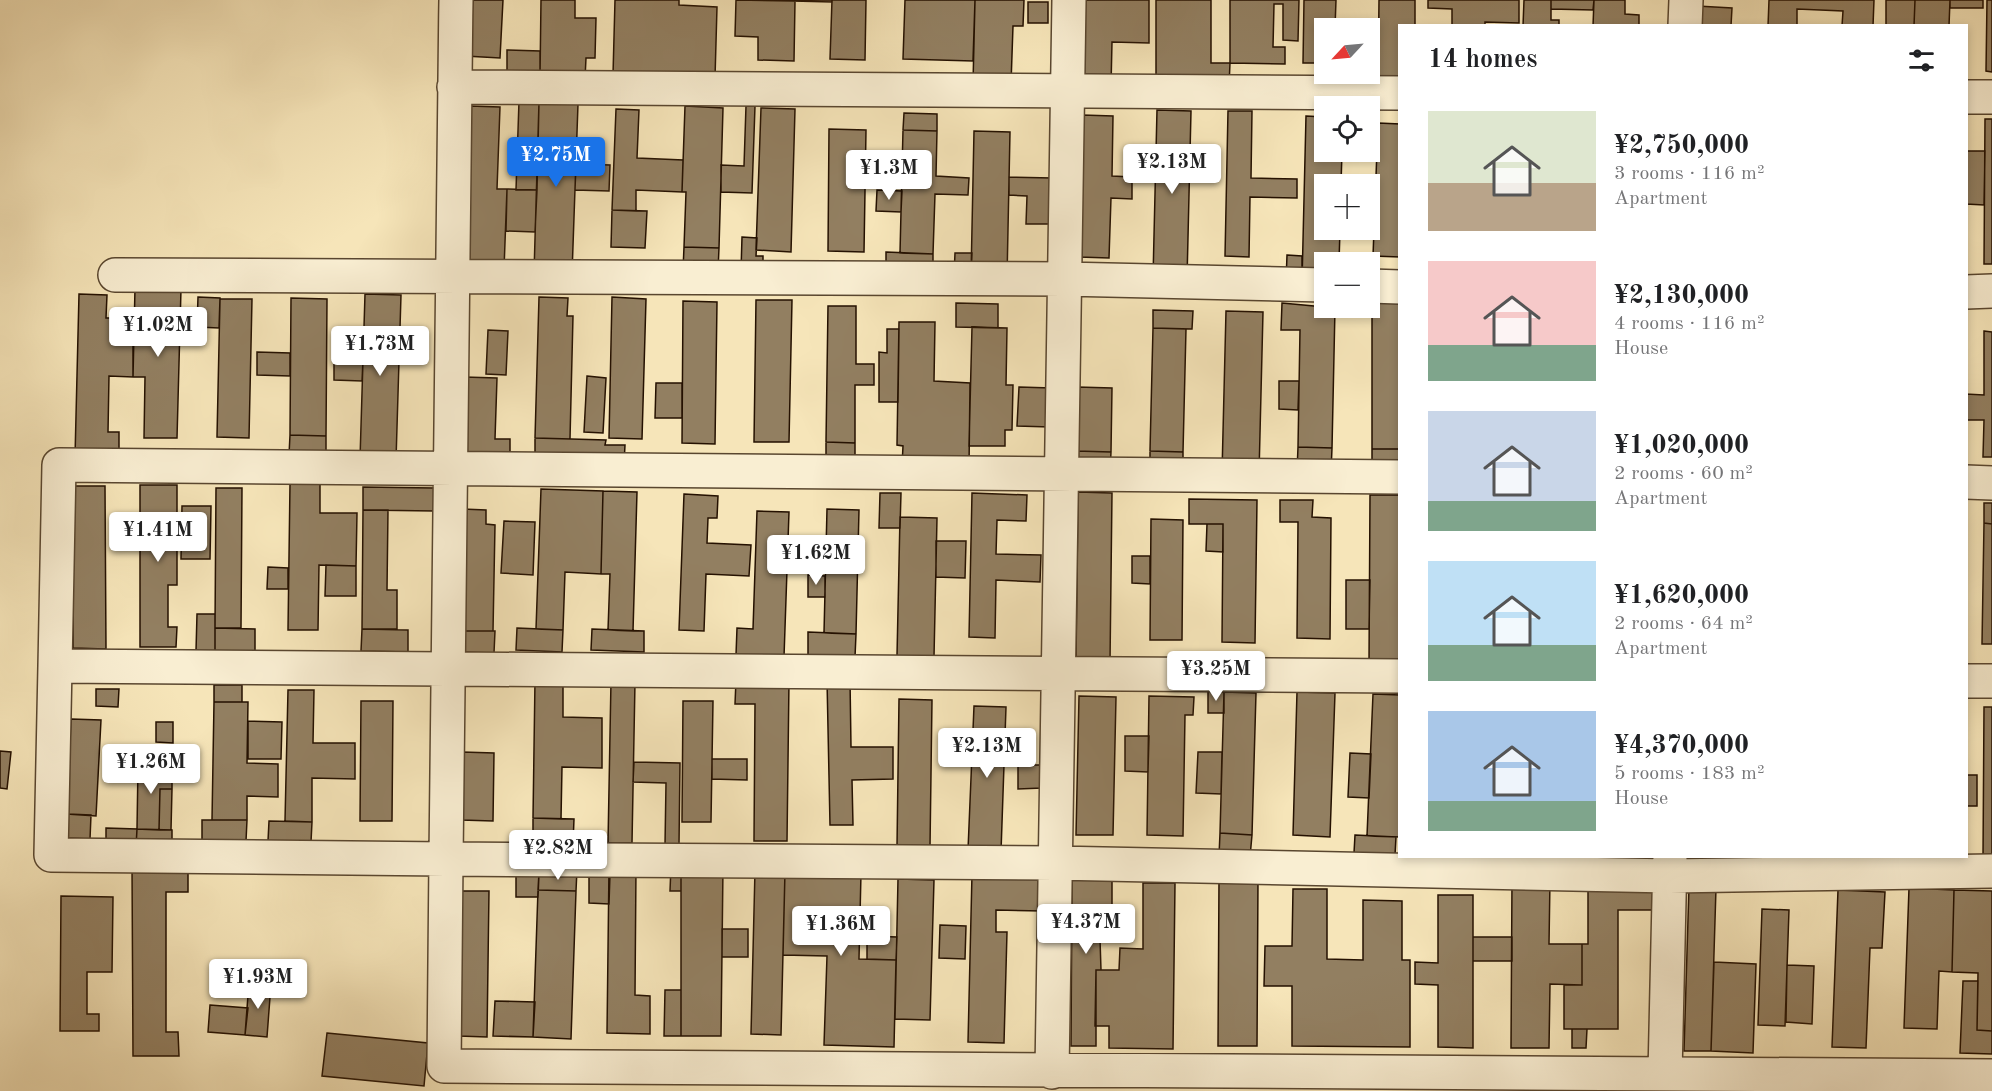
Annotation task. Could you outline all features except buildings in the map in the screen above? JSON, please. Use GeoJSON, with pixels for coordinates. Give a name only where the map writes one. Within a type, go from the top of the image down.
{"type":"FeatureCollection","features":[{"type":"Feature","properties":{"kind":"street"},"geometry":{"type":"LineString","coordinates":[[456,0],[448,470],[444,1066],[1052,1072],[1992,1076]]}},
{"type":"Feature","properties":{"kind":"street"},"geometry":{"type":"LineString","coordinates":[[1052,1072],[1069,0]]}},
{"type":"Feature","properties":{"kind":"street"},"geometry":{"type":"LineString","coordinates":[[1685,24],[1686,0]]}},
{"type":"Feature","properties":{"kind":"street"},"geometry":{"type":"LineString","coordinates":[[454,87],[1398,93]]}},
{"type":"Feature","properties":{"kind":"street"},"geometry":{"type":"LineString","coordinates":[[1968,97],[1992,97]]}},
{"type":"Feature","properties":{"kind":"street"},"geometry":{"type":"LineString","coordinates":[[115,274],[1064,279],[1314,285]]}},
{"type":"Feature","properties":{"kind":"street"},"geometry":{"type":"LineString","coordinates":[[1380,286],[1398,287]]}},
{"type":"Feature","properties":{"kind":"street"},"geometry":{"type":"LineString","coordinates":[[1968,292],[1992,291]]}},
{"type":"Feature","properties":{"kind":"street"},"geometry":{"type":"LineString","coordinates":[[1398,477],[59,465],[51,855],[1670,866],[1992,871]]}},
{"type":"Feature","properties":{"kind":"street"},"geometry":{"type":"LineString","coordinates":[[1968,482],[1992,483]]}},
{"type":"Feature","properties":{"kind":"street"},"geometry":{"type":"LineString","coordinates":[[55,666],[447,667],[1398,676]]}},
{"type":"Feature","properties":{"kind":"street"},"geometry":{"type":"LineString","coordinates":[[1968,681],[1992,681]]}},
{"type":"Feature","properties":{"kind":"street"},"geometry":{"type":"LineString","coordinates":[[1665,1074],[1670,866]]}}]}
